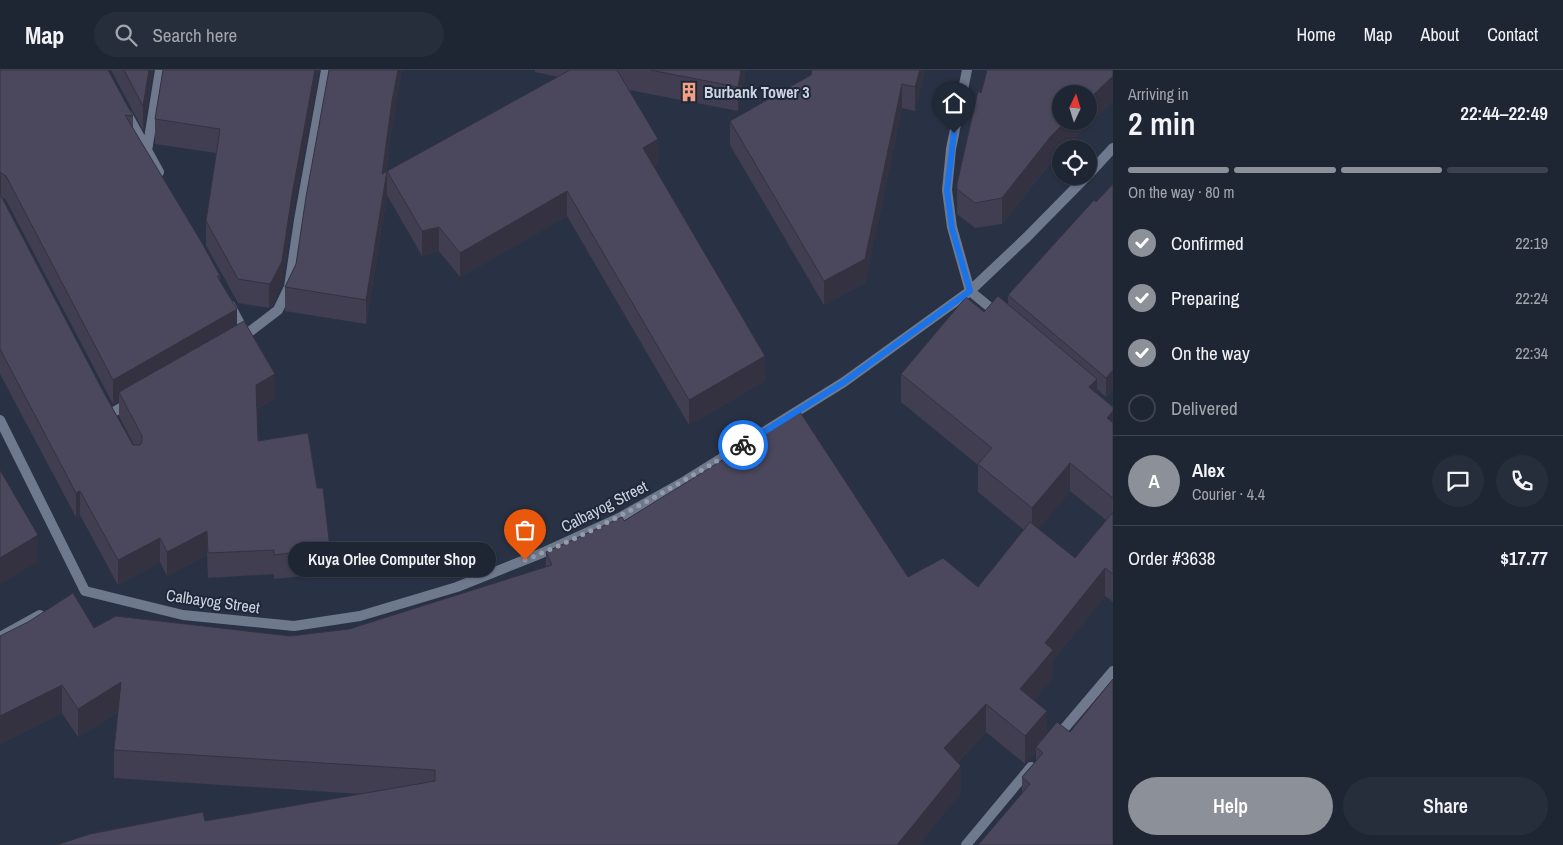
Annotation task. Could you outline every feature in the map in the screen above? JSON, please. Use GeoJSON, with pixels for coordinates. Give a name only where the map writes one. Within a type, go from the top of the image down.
{"type":"FeatureCollection","features":[{"type":"Feature","properties":{"kind":"street"},"geometry":{"type":"LineString","coordinates":[[147,151],[160,70]]}},
{"type":"Feature","properties":{"kind":"street"},"geometry":{"type":"LineString","coordinates":[[230,345],[247,336],[278,310],[289,287],[326,70]]}},
{"type":"Feature","properties":{"kind":"street"},"geometry":{"type":"LineString","coordinates":[[967,70],[952,149],[947,190],[952,228],[970,291],[1008,323]]}},
{"type":"Feature","properties":{"kind":"street"},"geometry":{"type":"LineString","coordinates":[[121,102],[162,177]]}},
{"type":"Feature","properties":{"kind":"street","name":"Calbayog Street"},"geometry":{"type":"LineString","coordinates":[[1097,165],[1113,148]]}},
{"type":"Feature","properties":{"kind":"street","name":"Calbayog Street"},"geometry":{"type":"LineString","coordinates":[[0,420],[81,594],[183,615],[294,626],[360,616],[457,587],[542,553],[619,518],[685,481],[830,392],[970,291],[1028,237],[1078,185]]}},
{"type":"Feature","properties":{"kind":"street"},"geometry":{"type":"LineString","coordinates":[[223,292],[247,336]]}},
{"type":"Feature","properties":{"kind":"street"},"geometry":{"type":"LineString","coordinates":[[110,413],[136,399]]}},
{"type":"Feature","properties":{"kind":"street"},"geometry":{"type":"LineString","coordinates":[[0,637],[51,610]]}},
{"type":"Feature","properties":{"kind":"street"},"geometry":{"type":"LineString","coordinates":[[1050,745],[1113,672]]}},
{"type":"Feature","properties":{"kind":"street"},"geometry":{"type":"LineString","coordinates":[[966,845],[1037,760]]}},
{"type":"Feature","properties":{"kind":"building"},"geometry":{"type":"Polygon","coordinates":[[[0,70],[108,70],[133,116],[125,115],[202,243],[220,276],[217,276],[237,309],[113,380],[6,176],[0,172],[0,70]]]}},
{"type":"Feature","properties":{"kind":"building"},"geometry":{"type":"Polygon","coordinates":[[[124,70],[149,70],[143,106],[124,70]]]}},
{"type":"Feature","properties":{"kind":"building"},"geometry":{"type":"Polygon","coordinates":[[[163,70],[315,70],[282,261],[269,284],[238,279],[206,221],[220,129],[155,119],[163,70]]]}},
{"type":"Feature","properties":{"kind":"building"},"geometry":{"type":"Polygon","coordinates":[[[329,70],[398,70],[382,174],[387,171],[366,300],[285,287],[296,264],[329,70]]]}},
{"type":"Feature","properties":{"kind":"building"},"geometry":{"type":"Polygon","coordinates":[[[570,70],[617,70],[658,139],[643,148],[765,356],[689,400],[567,191],[460,253],[439,227],[422,231],[387,171],[570,70]]]}},
{"type":"Feature","properties":{"kind":"building"},"geometry":{"type":"Polygon","coordinates":[[[650,70],[741,70],[738,87],[650,70]]]}},
{"type":"Feature","properties":{"kind":"building"},"geometry":{"type":"Polygon","coordinates":[[[812,70],[920,70],[915,87],[902,84],[865,259],[824,281],[730,121],[811,75],[812,70]]]}},
{"type":"Feature","properties":{"kind":"building"},"geometry":{"type":"Polygon","coordinates":[[[987,70],[1113,70],[1113,76],[1098,90],[1098,85],[1052,85],[1052,130],[1057,130],[1002,198],[975,203],[957,189],[957,184],[978,91],[981,93],[987,70]]]}},
{"type":"Feature","properties":{"kind":"building"},"geometry":{"type":"Polygon","coordinates":[[[1113,184],[1113,370],[1106,378],[1008,295],[1094,200],[1096,202],[1113,184]]]}},
{"type":"Feature","properties":{"kind":"building"},"geometry":{"type":"Polygon","coordinates":[[[0,194],[133,445],[140,445],[142,436],[119,392],[244,321],[275,374],[256,385],[258,441],[308,433],[317,488],[323,488],[330,548],[274,555],[274,550],[208,553],[207,531],[167,552],[160,538],[118,560],[80,491],[76,493],[0,349],[0,194]]]}},
{"type":"Feature","properties":{"kind":"building"},"geometry":{"type":"Polygon","coordinates":[[[998,296],[1097,379],[1089,387],[1113,407],[1113,411],[1107,418],[1113,423],[1113,498],[1070,463],[1032,508],[978,464],[992,448],[901,374],[966,297],[984,312],[998,296]]]}},
{"type":"Feature","properties":{"kind":"building"},"geometry":{"type":"Polygon","coordinates":[[[800,412],[908,577],[943,558],[978,587],[1030,522],[1075,558],[1113,512],[1113,574],[1105,568],[1045,643],[1053,650],[1020,689],[1047,711],[1025,736],[986,704],[944,748],[961,766],[897,845],[56,845],[90,834],[203,812],[205,821],[435,781],[435,770],[114,750],[121,682],[78,709],[62,685],[0,716],[0,636],[28,622],[73,593],[94,628],[116,616],[290,636],[349,629],[552,565],[546,552],[622,517],[624,521],[800,412]]]}},
{"type":"Feature","properties":{"kind":"building"},"geometry":{"type":"Polygon","coordinates":[[[0,470],[38,535],[0,558],[0,470]]]}},
{"type":"Feature","properties":{"kind":"building"},"geometry":{"type":"Polygon","coordinates":[[[1113,679],[1113,845],[978,845],[1030,784],[1022,777],[1043,753],[1036,747],[1057,722],[1070,732],[1113,679]]]}},
{"type":"Feature","properties":{"kind":"way so far"},"geometry":{"type":"LineString","coordinates":[[525,560],[619,518],[685,481],[743,445]]}},
{"type":"Feature","properties":{"kind":"place","name":"Burbank Tower 3"},"geometry":{"type":"Point","coordinates":[689,92]}},
{"type":"Feature","properties":{"kind":"place","name":"Kuya Orlee Computer Shop"},"geometry":{"type":"Point","coordinates":[525,560]}},
{"type":"Feature","properties":{"kind":"route"},"geometry":{"type":"LineString","coordinates":[[743,445],[830,392],[970,291],[952,228],[947,190],[954,133]]}}]}
